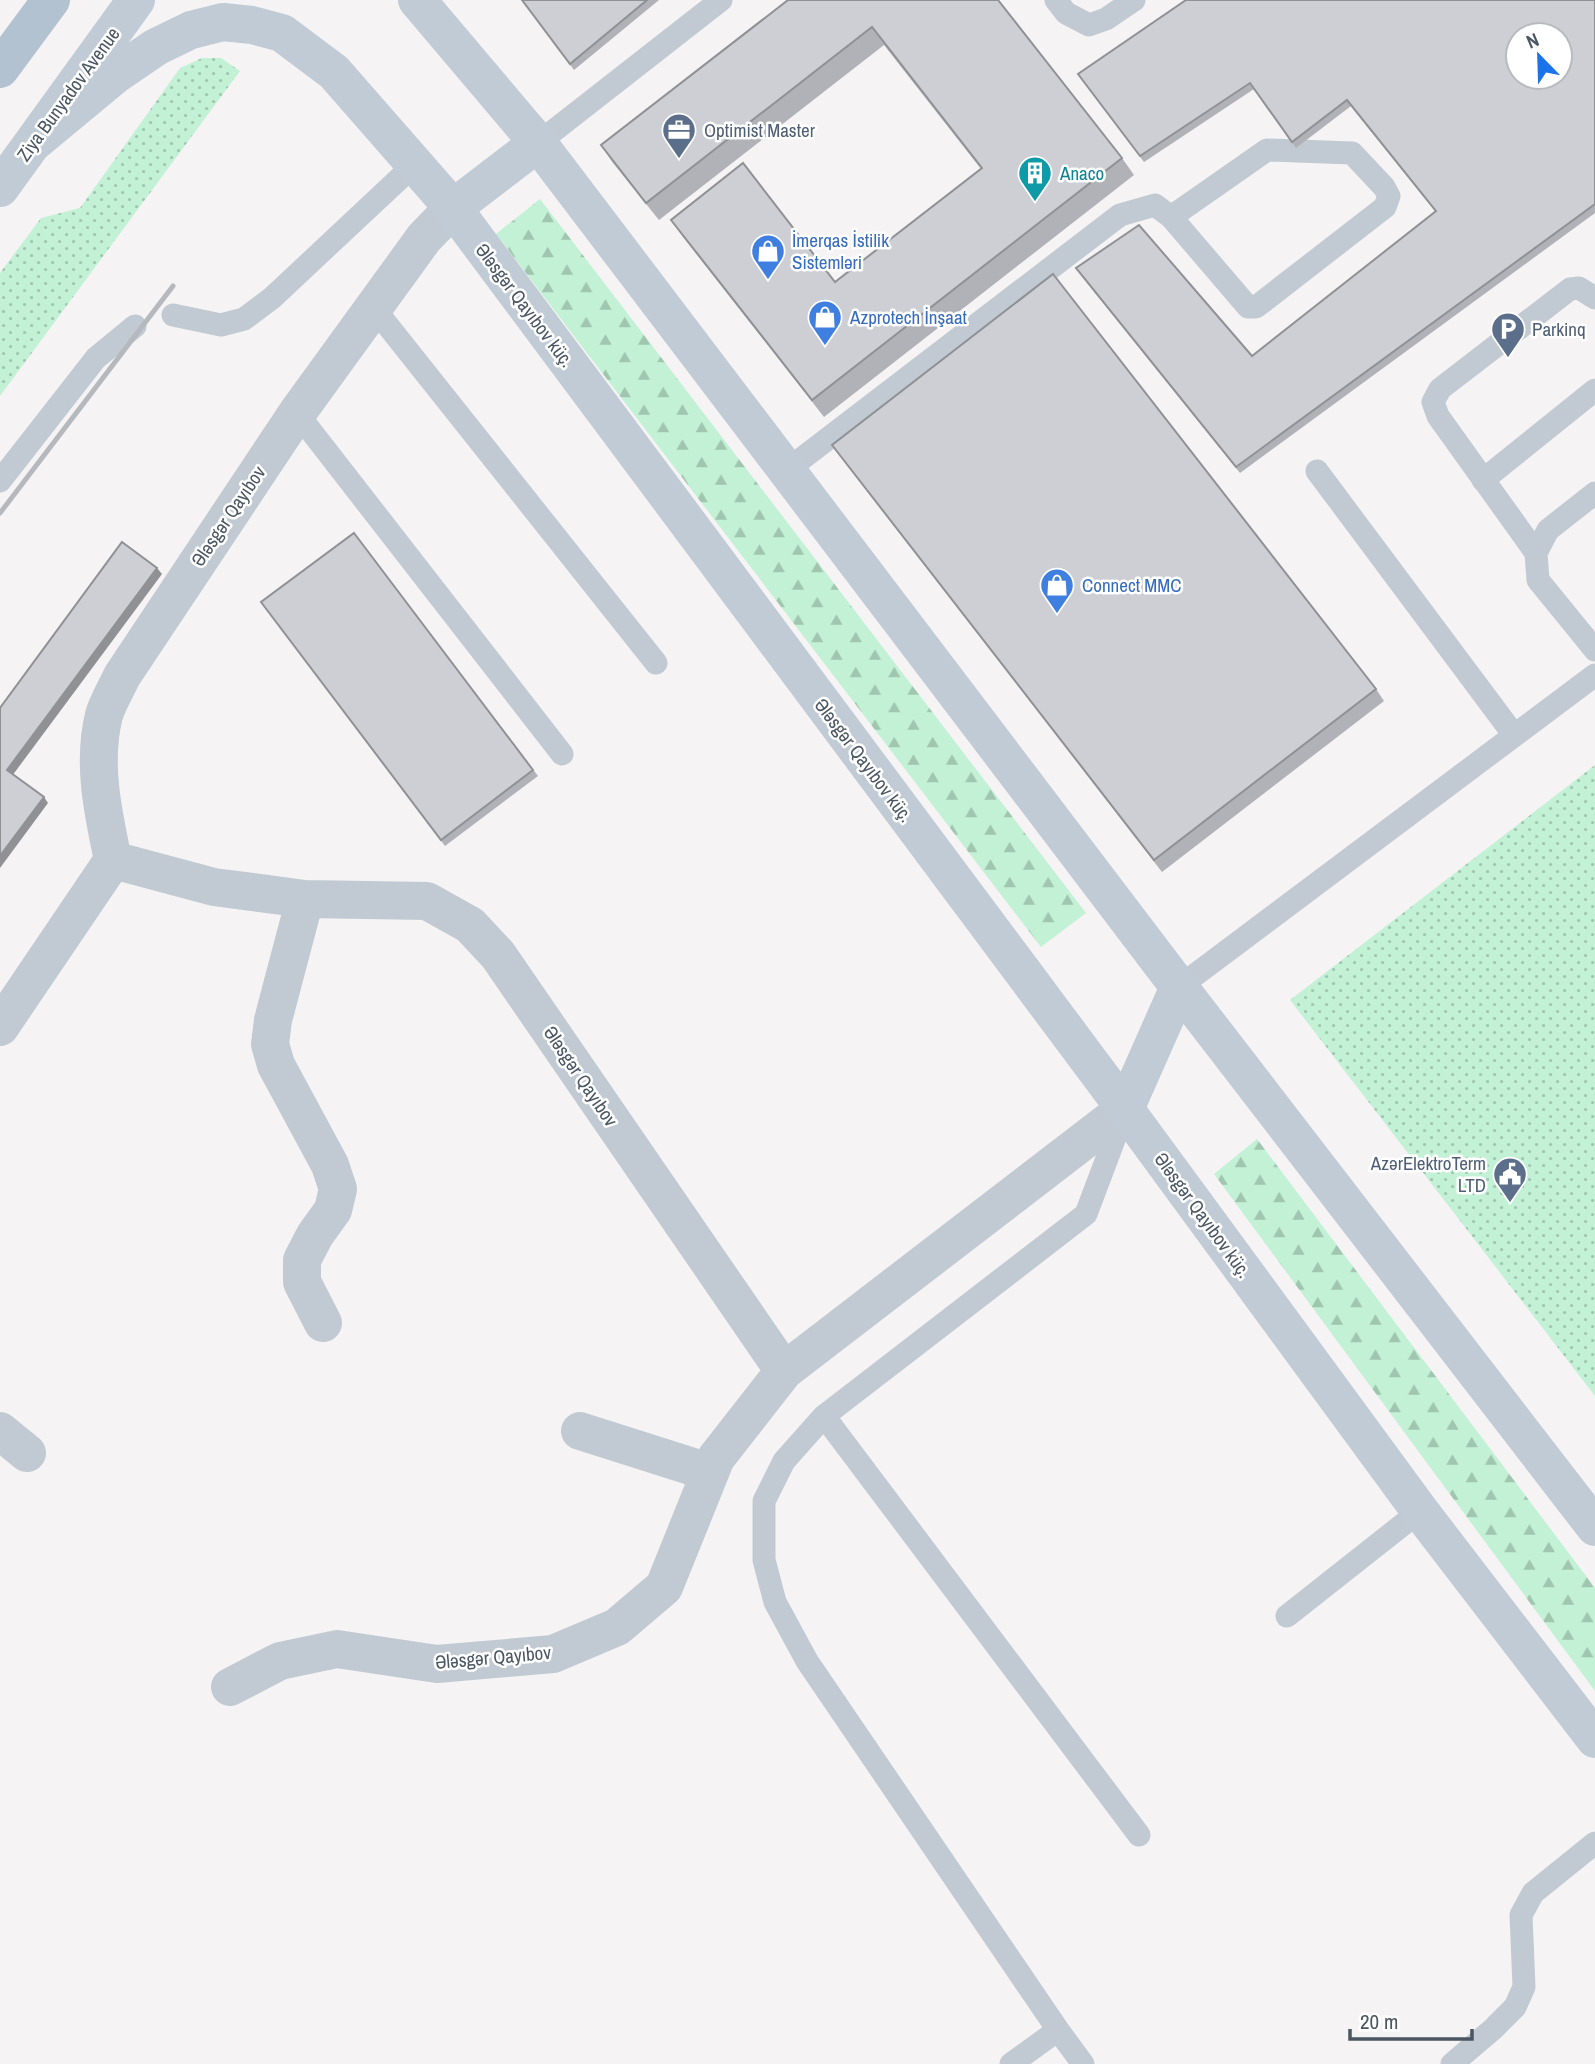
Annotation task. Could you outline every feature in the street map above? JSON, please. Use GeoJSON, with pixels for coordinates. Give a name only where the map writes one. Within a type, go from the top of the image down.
{"type":"FeatureCollection","features":[{"type":"Feature","properties":{"kind":"main road"},"geometry":{"type":"LineString","coordinates":[[0,69],[51,0]]}},
{"type":"Feature","properties":{"kind":"main road","name":"Ziya Bunyadov Avenue"},"geometry":{"type":"LineString","coordinates":[[0,188],[136,0]]}},
{"type":"Feature","properties":{"kind":"main road"},"geometry":{"type":"LineString","coordinates":[[431,4],[1179,987],[1595,1527]]}},
{"type":"Feature","properties":{"kind":"main road","name":"Ələsgər Qayıbov küç."},"geometry":{"type":"LineString","coordinates":[[33,143],[115,75],[156,47],[191,30],[223,22],[253,25],[282,33],[334,72],[453,208],[1125,1109],[1420,1511],[1595,1740]]}},
{"type":"Feature","properties":{"kind":"main road"},"geometry":{"type":"LineString","coordinates":[[453,208],[538,144]]}},
{"type":"Feature","properties":{"kind":"main road"},"geometry":{"type":"LineString","coordinates":[[1125,1109],[1179,987]]}},
{"type":"Feature","properties":{"kind":"street","name":"Ələsgər Qayıbov"},"geometry":{"type":"LineString","coordinates":[[453,208],[425,238],[297,413],[122,676],[105,713],[98,751],[103,814],[113,860],[214,887],[305,899],[427,901],[470,925],[498,955],[784,1371]]}},
{"type":"Feature","properties":{"kind":"street"},"geometry":{"type":"LineString","coordinates":[[0,1027],[113,860]]}},
{"type":"Feature","properties":{"kind":"street"},"geometry":{"type":"LineString","coordinates":[[305,899],[273,1020],[270,1044],[276,1065],[330,1165],[338,1189],[333,1210],[302,1260],[302,1282],[323,1323]]}},
{"type":"Feature","properties":{"kind":"street","name":"Ələsgər Qayıbov"},"geometry":{"type":"LineString","coordinates":[[230,1687],[280,1661],[337,1649],[437,1664],[552,1654],[617,1627],[664,1587],[716,1458],[784,1371],[1125,1109]]}},
{"type":"Feature","properties":{"kind":"street"},"geometry":{"type":"LineString","coordinates":[[580,1431],[709,1472]]}},
{"type":"Feature","properties":{"kind":"lane"},"geometry":{"type":"LineString","coordinates":[[538,144],[721,0]]}},
{"type":"Feature","properties":{"kind":"lane"},"geometry":{"type":"LineString","coordinates":[[1056,0],[1066,13],[1089,25],[1106,19],[1134,0]]}},
{"type":"Feature","properties":{"kind":"lane"},"geometry":{"type":"LineString","coordinates":[[786,470],[1120,215],[1155,205],[1171,216],[1248,307],[1256,307],[1385,207],[1389,197],[1384,187],[1352,153],[1267,150],[1171,216]]}},
{"type":"Feature","properties":{"kind":"lane"},"geometry":{"type":"LineString","coordinates":[[173,316],[221,325],[244,319],[272,298],[415,164]]}},
{"type":"Feature","properties":{"kind":"lane"},"geometry":{"type":"LineString","coordinates":[[1595,298],[1579,288],[1570,289],[1440,389],[1433,402],[1438,416],[1536,553],[1538,580],[1595,650]]}},
{"type":"Feature","properties":{"kind":"lane"},"geometry":{"type":"LineString","coordinates":[[373,307],[656,663]]}},
{"type":"Feature","properties":{"kind":"lane"},"geometry":{"type":"LineString","coordinates":[[0,481],[96,359],[135,326]]}},
{"type":"Feature","properties":{"kind":"lane"},"geometry":{"type":"LineString","coordinates":[[1483,480],[1595,390]]}},
{"type":"Feature","properties":{"kind":"lane"},"geometry":{"type":"LineString","coordinates":[[297,413],[562,754]]}},
{"type":"Feature","properties":{"kind":"lane"},"geometry":{"type":"LineString","coordinates":[[1317,471],[1514,735]]}},
{"type":"Feature","properties":{"kind":"lane"},"geometry":{"type":"LineString","coordinates":[[1536,553],[1548,530],[1595,493]]}},
{"type":"Feature","properties":{"kind":"lane"},"geometry":{"type":"LineString","coordinates":[[1179,987],[1595,675]]}},
{"type":"Feature","properties":{"kind":"lane"},"geometry":{"type":"LineString","coordinates":[[1083,2064],[807,1661],[775,1602],[764,1560],[764,1501],[784,1461],[824,1416],[1086,1214],[1125,1109]]}},
{"type":"Feature","properties":{"kind":"lane"},"geometry":{"type":"LineString","coordinates":[[824,1416],[1139,1835]]}},
{"type":"Feature","properties":{"kind":"lane"},"geometry":{"type":"LineString","coordinates":[[1287,1616],[1420,1511]]}},
{"type":"Feature","properties":{"kind":"lane"},"geometry":{"type":"LineString","coordinates":[[1452,2064],[1515,2007],[1524,1986],[1521,1915],[1533,1893],[1595,1843]]}},
{"type":"Feature","properties":{"kind":"lane"},"geometry":{"type":"LineString","coordinates":[[1011,2064],[1058,2030]]}},
{"type":"Feature","properties":{"kind":"green space"},"geometry":{"type":"Polygon","coordinates":[[[202,58],[221,58],[240,71],[0,396],[0,273],[41,218],[80,208],[180,68],[202,58]]]}},
{"type":"Feature","properties":{"kind":"green space"},"geometry":{"type":"Polygon","coordinates":[[[540,199],[1086,913],[1041,947],[496,234],[540,199]]]}},
{"type":"Feature","properties":{"kind":"green space","name":"AzərElektroTerm LTD"},"geometry":{"type":"Polygon","coordinates":[[[1595,765],[1595,1396],[1290,1000],[1595,765]]]}},
{"type":"Feature","properties":{"kind":"green space"},"geometry":{"type":"Polygon","coordinates":[[[1257,1139],[1595,1588],[1595,1691],[1214,1174],[1257,1139]]]}},
{"type":"Feature","properties":{"kind":"building"},"geometry":{"type":"Polygon","coordinates":[[[522,0],[647,0],[570,64],[522,0]]]}},
{"type":"Feature","properties":{"kind":"building","name":"Anaco"},"geometry":{"type":"Polygon","coordinates":[[[788,0],[998,0],[1122,158],[812,400],[671,220],[743,163],[835,282],[982,168],[872,27],[646,203],[601,145],[788,0]]]}},
{"type":"Feature","properties":{"kind":"building"},"geometry":{"type":"Polygon","coordinates":[[[1186,0],[1595,0],[1595,204],[1236,467],[1076,268],[1139,225],[1252,356],[1436,211],[1347,100],[1292,142],[1250,83],[1140,156],[1078,74],[1186,0]]]}},
{"type":"Feature","properties":{"kind":"building"},"geometry":{"type":"Polygon","coordinates":[[[1053,274],[1376,689],[1154,860],[832,445],[1053,274]]]}},
{"type":"Feature","properties":{"kind":"building"},"geometry":{"type":"Polygon","coordinates":[[[354,533],[533,770],[441,840],[261,602],[354,533]]]}},
{"type":"Feature","properties":{"kind":"building"},"geometry":{"type":"Polygon","coordinates":[[[122,542],[157,568],[7,770],[44,797],[0,856],[0,708],[122,542]]]}},
{"type":"Feature","properties":{"kind":"railway"},"geometry":{"type":"LineString","coordinates":[[0,513],[173,286]]}},
{"type":"Feature","properties":{"kind":"place","name":"Optimist Master"},"geometry":{"type":"Point","coordinates":[679,160]}},
{"type":"Feature","properties":{"kind":"place","name":"Anaco"},"geometry":{"type":"Point","coordinates":[1035,203]}},
{"type":"Feature","properties":{"kind":"place","name":"İmerqas İstilik Sistemləri"},"geometry":{"type":"Point","coordinates":[768,281]}},
{"type":"Feature","properties":{"kind":"place","name":"Azprotech İnşaat"},"geometry":{"type":"Point","coordinates":[825,347]}},
{"type":"Feature","properties":{"kind":"place","name":"Parkinq"},"geometry":{"type":"Point","coordinates":[1508,359]}},
{"type":"Feature","properties":{"kind":"place","name":"Connect MMC"},"geometry":{"type":"Point","coordinates":[1057,615]}},
{"type":"Feature","properties":{"kind":"place","name":"AzərElektroTerm LTD"},"geometry":{"type":"Point","coordinates":[1510,1204]}}]}
